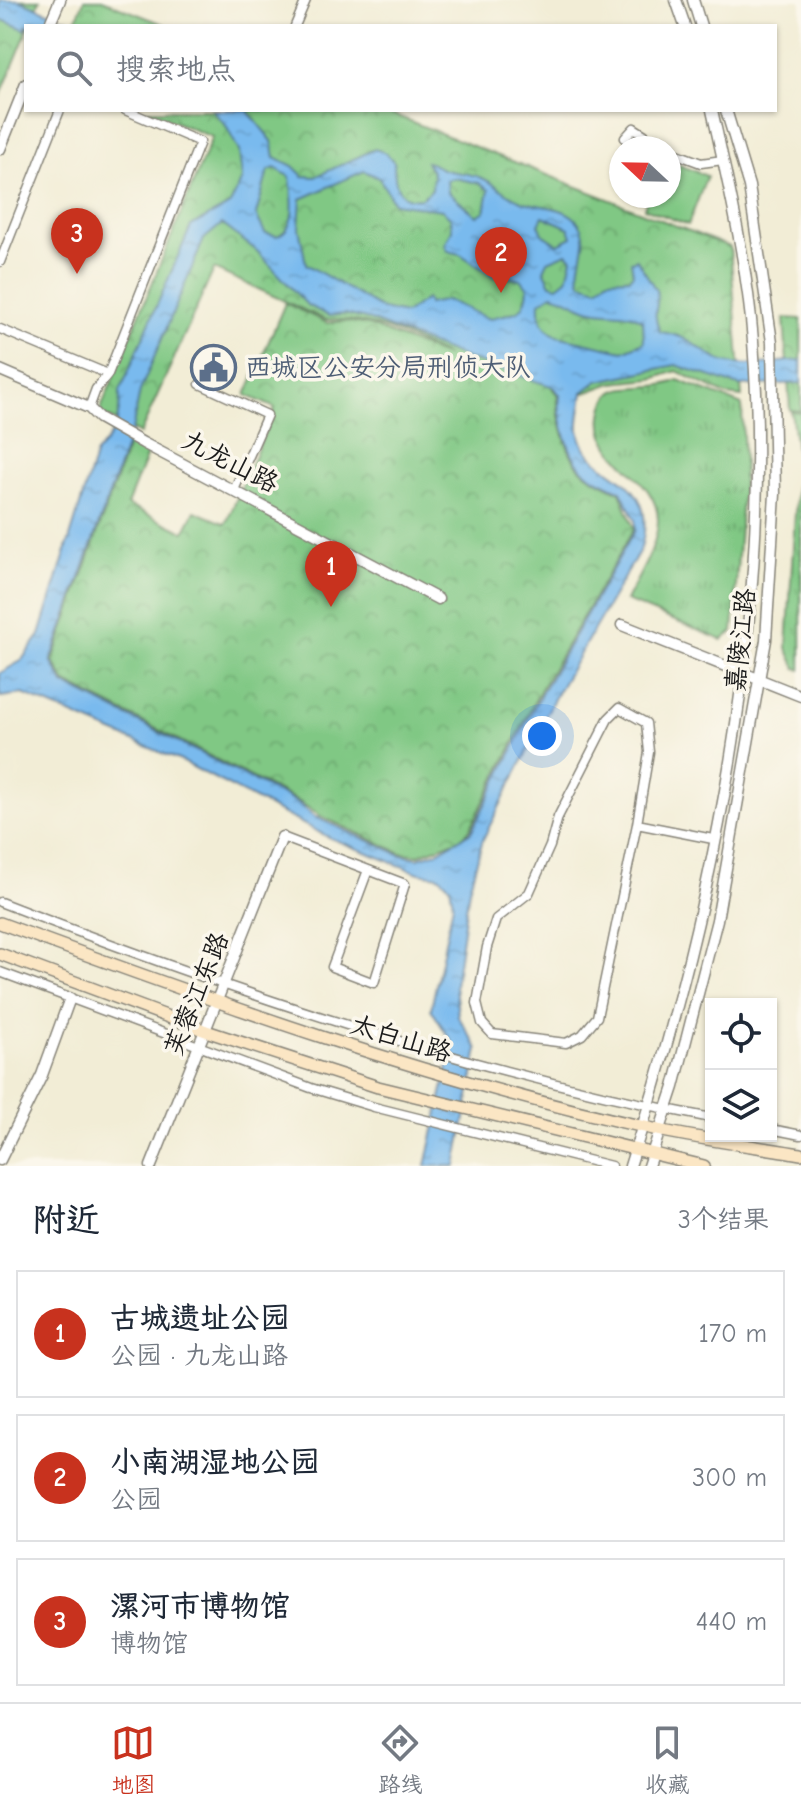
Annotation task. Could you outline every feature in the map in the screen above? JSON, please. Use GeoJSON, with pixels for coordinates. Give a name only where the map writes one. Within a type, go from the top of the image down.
{"type":"FeatureCollection","features":[{"type":"Feature","properties":{"kind":"main road","name":"太白山路"},"geometry":{"type":"LineString","coordinates":[[0,923],[217,1003],[442,1075],[660,1131],[801,1154]]}},
{"type":"Feature","properties":{"kind":"main road","name":"太白山路"},"geometry":{"type":"LineString","coordinates":[[0,954],[307,1065],[434,1102],[635,1151],[650,1161],[704,1166]]}},
{"type":"Feature","properties":{"kind":"street"},"geometry":{"type":"LineString","coordinates":[[296,24],[306,0]]}},
{"type":"Feature","properties":{"kind":"street"},"geometry":{"type":"LineString","coordinates":[[676,0],[684,24]]}},
{"type":"Feature","properties":{"kind":"street"},"geometry":{"type":"LineString","coordinates":[[693,0],[700,24]]}},
{"type":"Feature","properties":{"kind":"street"},"geometry":{"type":"LineString","coordinates":[[50,24],[58,5]]}},
{"type":"Feature","properties":{"kind":"street"},"geometry":{"type":"LineString","coordinates":[[0,149],[24,89]]}},
{"type":"Feature","properties":{"kind":"street"},"geometry":{"type":"LineString","coordinates":[[0,262],[59,112]]}},
{"type":"Feature","properties":{"kind":"street"},"geometry":{"type":"LineString","coordinates":[[89,408],[96,389],[108,374],[200,142],[130,112]]}},
{"type":"Feature","properties":{"kind":"street","name":"嘉陵江路"},"geometry":{"type":"LineString","coordinates":[[630,1166],[669,1046],[713,839],[752,613],[758,502],[754,348],[735,204],[712,112]]}},
{"type":"Feature","properties":{"kind":"street","name":"嘉陵江路"},"geometry":{"type":"LineString","coordinates":[[650,1161],[667,1110],[717,920],[761,680],[773,532],[772,347],[749,186],[727,112]]}},
{"type":"Feature","properties":{"kind":"street"},"geometry":{"type":"LineString","coordinates":[[626,136],[631,129],[644,132],[644,136]]}},
{"type":"Feature","properties":{"kind":"street"},"geometry":{"type":"LineString","coordinates":[[681,156],[701,163],[723,160]]}},
{"type":"Feature","properties":{"kind":"street"},"geometry":{"type":"LineString","coordinates":[[0,329],[108,374]]}},
{"type":"Feature","properties":{"kind":"street","name":"九龙山路"},"geometry":{"type":"LineString","coordinates":[[0,370],[89,408],[99,418],[143,443],[235,488],[438,599]]}},
{"type":"Feature","properties":{"kind":"street"},"geometry":{"type":"LineString","coordinates":[[200,384],[267,415],[235,488]]}},
{"type":"Feature","properties":{"kind":"street"},"geometry":{"type":"LineString","coordinates":[[622,625],[801,696]]}},
{"type":"Feature","properties":{"kind":"street"},"geometry":{"type":"LineString","coordinates":[[619,708],[646,723],[649,752],[637,824],[597,1017],[582,1035],[566,1043],[492,1034],[482,1023],[477,1003],[487,947],[496,919],[529,893],[550,846],[558,817],[608,719],[619,708]]}},
{"type":"Feature","properties":{"kind":"street"},"geometry":{"type":"LineString","coordinates":[[637,824],[713,839]]}},
{"type":"Feature","properties":{"kind":"street"},"geometry":{"type":"LineString","coordinates":[[282,837],[405,884],[374,983],[332,967],[368,870]]}},
{"type":"Feature","properties":{"kind":"street","name":"芙蓉江东路"},"geometry":{"type":"LineString","coordinates":[[151,1166],[282,837]]}},
{"type":"Feature","properties":{"kind":"street"},"geometry":{"type":"LineString","coordinates":[[0,902],[224,986],[445,1056],[705,1117]]}},
{"type":"Feature","properties":{"kind":"street"},"geometry":{"type":"LineString","coordinates":[[0,972],[311,1088],[611,1166]]}},
{"type":"Feature","properties":{"kind":"street"},"geometry":{"type":"LineString","coordinates":[[0,1160],[42,1075],[70,998]]}},
{"type":"Feature","properties":{"kind":"street"},"geometry":{"type":"LineString","coordinates":[[777,1130],[801,1135]]}},
{"type":"Feature","properties":{"kind":"green space"},"geometry":{"type":"Polygon","coordinates":[[[0,0],[40,0],[30,24],[24,24],[24,39],[0,97],[0,0]]]}},
{"type":"Feature","properties":{"kind":"green space"},"geometry":{"type":"Polygon","coordinates":[[[84,0],[102,0],[163,24],[75,24],[84,0]]]}},
{"type":"Feature","properties":{"kind":"green space"},"geometry":{"type":"Polygon","coordinates":[[[151,112],[387,112],[609,199],[609,208],[631,208],[730,247],[742,397],[726,395],[677,371],[652,379],[612,383],[585,393],[553,389],[558,395],[559,418],[572,456],[582,471],[620,492],[634,529],[541,689],[469,831],[460,839],[419,855],[401,853],[320,816],[298,801],[66,683],[53,661],[129,442],[148,452],[127,505],[184,532],[195,511],[226,524],[275,408],[246,395],[285,303],[327,323],[345,321],[368,325],[447,356],[373,325],[357,321],[326,320],[214,269],[140,434],[99,413],[212,137],[151,112]]]}},
{"type":"Feature","properties":{"kind":"green space"},"geometry":{"type":"Polygon","coordinates":[[[681,166],[707,176],[688,225],[644,208],[681,208],[681,166]]]}},
{"type":"Feature","properties":{"kind":"green space"},"geometry":{"type":"Polygon","coordinates":[[[784,318],[801,319],[801,411],[790,410],[784,318]]]}},
{"type":"Feature","properties":{"kind":"green space"},"geometry":{"type":"Polygon","coordinates":[[[678,380],[742,405],[744,464],[733,632],[722,640],[626,601],[651,551],[658,520],[648,491],[608,445],[603,431],[603,409],[608,398],[617,390],[678,380]]]}},
{"type":"Feature","properties":{"kind":"green space"},"geometry":{"type":"Polygon","coordinates":[[[791,411],[801,412],[801,670],[796,668],[787,648],[798,463],[791,411]]]}},
{"type":"Feature","properties":{"kind":"water"},"geometry":{"type":"Polygon","coordinates":[[[0,0],[19,0],[78,24],[24,24],[24,29],[0,19],[0,0]]]}},
{"type":"Feature","properties":{"kind":"water"},"geometry":{"type":"Polygon","coordinates":[[[214,112],[249,112],[272,141],[275,157],[293,166],[303,176],[315,177],[375,149],[386,153],[394,162],[398,189],[407,197],[422,198],[432,189],[433,173],[426,162],[447,171],[479,177],[522,201],[560,210],[574,217],[584,237],[579,275],[581,283],[598,288],[608,279],[629,278],[633,274],[631,261],[637,259],[657,293],[656,314],[660,332],[685,339],[726,363],[747,365],[801,360],[801,383],[739,386],[676,365],[598,381],[583,392],[579,430],[584,446],[594,459],[632,489],[641,503],[645,522],[641,548],[556,695],[483,839],[469,889],[455,985],[458,1016],[478,1049],[456,1166],[426,1166],[453,1044],[431,1009],[453,904],[450,886],[439,876],[419,873],[330,838],[181,761],[23,694],[0,697],[0,673],[21,661],[40,635],[96,453],[116,425],[120,391],[191,226],[230,205],[242,179],[239,151],[225,124],[214,112]],[[275,168],[268,171],[256,215],[265,233],[277,236],[289,226],[291,218],[290,177],[275,168]],[[364,171],[301,199],[299,228],[306,264],[382,309],[405,314],[426,299],[428,304],[447,300],[489,319],[520,310],[524,305],[528,288],[521,279],[494,277],[460,254],[448,251],[445,245],[452,230],[451,218],[442,210],[394,203],[379,178],[364,171]],[[454,178],[447,180],[448,192],[477,216],[485,211],[489,190],[479,183],[454,178]],[[543,216],[539,224],[543,234],[558,244],[572,237],[569,228],[543,216]],[[222,224],[204,239],[140,391],[133,426],[51,661],[64,684],[298,803],[315,817],[401,855],[418,858],[437,852],[471,832],[542,692],[635,530],[635,520],[621,491],[584,471],[574,457],[561,419],[560,395],[554,387],[466,358],[370,320],[345,314],[329,316],[307,305],[257,251],[222,224]],[[567,253],[548,261],[544,270],[551,284],[558,286],[567,279],[572,258],[567,253]],[[552,294],[540,302],[545,326],[557,336],[623,351],[644,342],[643,321],[637,317],[595,311],[552,294]]]}},
{"type":"Feature","properties":{"kind":"place","name":"漯河市博物馆"},"geometry":{"type":"Point","coordinates":[77,274]}},
{"type":"Feature","properties":{"kind":"place","name":"小南湖湿地公园"},"geometry":{"type":"Point","coordinates":[501,293]}},
{"type":"Feature","properties":{"kind":"place","name":"西城区公安分局刑侦大队"},"geometry":{"type":"Point","coordinates":[214,368]}},
{"type":"Feature","properties":{"kind":"place","name":"古城遗址公园"},"geometry":{"type":"Point","coordinates":[331,607]}}]}
